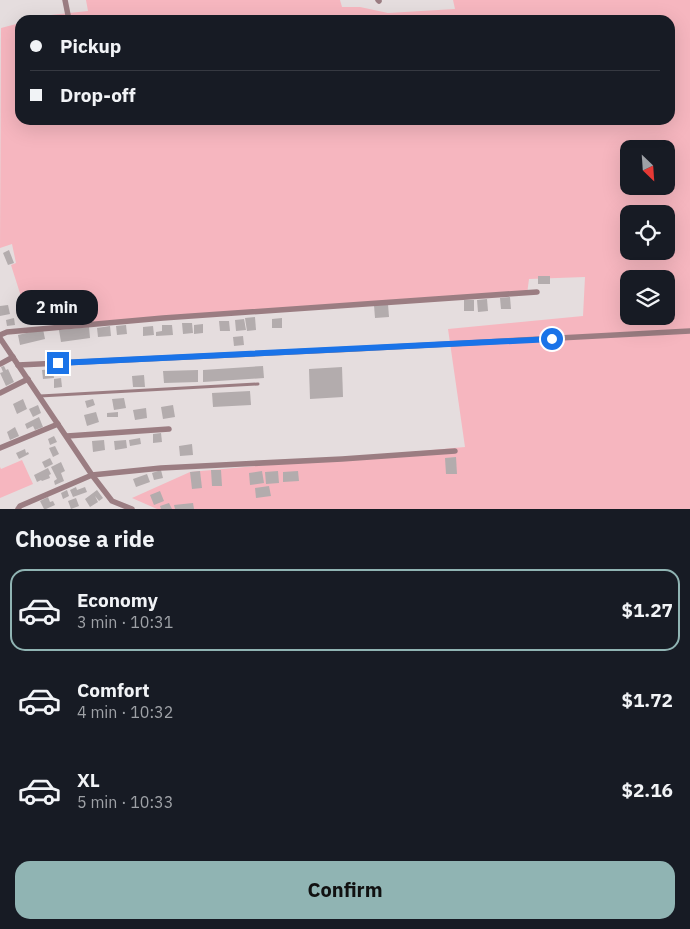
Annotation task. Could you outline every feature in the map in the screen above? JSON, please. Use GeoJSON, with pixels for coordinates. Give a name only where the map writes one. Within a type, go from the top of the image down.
{"type":"FeatureCollection","features":[{"type":"Feature","properties":{"kind":"street"},"geometry":{"type":"LineString","coordinates":[[65,0],[68,15]]}},
{"type":"Feature","properties":{"kind":"street"},"geometry":{"type":"LineString","coordinates":[[132,509],[112,501],[92,475],[0,337],[7,332],[163,318],[537,292]]}},
{"type":"Feature","properties":{"kind":"street"},"geometry":{"type":"LineString","coordinates":[[18,365],[690,331]]}},
{"type":"Feature","properties":{"kind":"street"},"geometry":{"type":"LineString","coordinates":[[0,364],[13,357]]}},
{"type":"Feature","properties":{"kind":"street"},"geometry":{"type":"LineString","coordinates":[[0,393],[28,379]]}},
{"type":"Feature","properties":{"kind":"street"},"geometry":{"type":"LineString","coordinates":[[0,448],[58,424]]}},
{"type":"Feature","properties":{"kind":"street"},"geometry":{"type":"LineString","coordinates":[[67,436],[169,429]]}},
{"type":"Feature","properties":{"kind":"street"},"geometry":{"type":"LineString","coordinates":[[18,509],[20,506],[92,475],[161,468],[342,460],[455,450]]}},
{"type":"Feature","properties":{"kind":"lane"},"geometry":{"type":"LineString","coordinates":[[39,396],[258,384]]}},
{"type":"Feature","properties":{"kind":"shaded area"},"geometry":{"type":"Polygon","coordinates":[[[86,0],[340,0],[342,7],[360,7],[388,13],[455,9],[453,0],[690,0],[690,509],[157,509],[132,498],[190,472],[465,447],[448,329],[583,316],[585,277],[529,279],[527,294],[100,323],[72,323],[67,308],[25,309],[11,265],[16,263],[12,244],[0,248],[1,28],[15,24],[15,125],[675,125],[675,15],[51,15],[88,11],[86,0]]]}},
{"type":"Feature","properties":{"kind":"shaded area"},"geometry":{"type":"Polygon","coordinates":[[[22,460],[33,484],[0,498],[0,467],[1,469],[22,460]]]}},
{"type":"Feature","properties":{"kind":"building"},"geometry":{"type":"Polygon","coordinates":[[[9,250],[14,263],[8,265],[3,253],[9,250]]]}},
{"type":"Feature","properties":{"kind":"building"},"geometry":{"type":"Polygon","coordinates":[[[538,276],[550,276],[550,284],[538,284],[538,276]]]}},
{"type":"Feature","properties":{"kind":"building"},"geometry":{"type":"Polygon","coordinates":[[[510,297],[511,309],[501,309],[500,298],[510,297]]]}},
{"type":"Feature","properties":{"kind":"building"},"geometry":{"type":"Polygon","coordinates":[[[487,299],[488,311],[478,312],[477,300],[487,299]]]}},
{"type":"Feature","properties":{"kind":"building"},"geometry":{"type":"Polygon","coordinates":[[[464,300],[474,300],[474,311],[464,311],[464,300]]]}},
{"type":"Feature","properties":{"kind":"building"},"geometry":{"type":"Polygon","coordinates":[[[388,304],[389,317],[375,318],[374,305],[388,304]]]}},
{"type":"Feature","properties":{"kind":"building"},"geometry":{"type":"Polygon","coordinates":[[[8,305],[10,314],[0,316],[0,306],[8,305]]]}},
{"type":"Feature","properties":{"kind":"building"},"geometry":{"type":"Polygon","coordinates":[[[255,317],[256,330],[247,331],[245,318],[255,317]]]}},
{"type":"Feature","properties":{"kind":"building"},"geometry":{"type":"Polygon","coordinates":[[[14,318],[15,325],[7,326],[6,320],[14,318]]]}},
{"type":"Feature","properties":{"kind":"building"},"geometry":{"type":"Polygon","coordinates":[[[282,318],[282,328],[272,328],[272,319],[282,318]]]}},
{"type":"Feature","properties":{"kind":"building"},"geometry":{"type":"Polygon","coordinates":[[[244,319],[246,330],[236,331],[235,320],[244,319]]]}},
{"type":"Feature","properties":{"kind":"building"},"geometry":{"type":"Polygon","coordinates":[[[219,321],[229,321],[230,331],[220,331],[219,321]]]}},
{"type":"Feature","properties":{"kind":"building"},"geometry":{"type":"Polygon","coordinates":[[[182,323],[192,323],[193,333],[183,334],[182,323]]]}},
{"type":"Feature","properties":{"kind":"building"},"geometry":{"type":"Polygon","coordinates":[[[203,324],[203,333],[194,334],[194,325],[203,324]]]}},
{"type":"Feature","properties":{"kind":"building"},"geometry":{"type":"Polygon","coordinates":[[[126,325],[127,334],[117,335],[116,326],[126,325]]]}},
{"type":"Feature","properties":{"kind":"building"},"geometry":{"type":"Polygon","coordinates":[[[162,325],[172,325],[173,335],[156,336],[156,332],[162,331],[162,325]]]}},
{"type":"Feature","properties":{"kind":"building"},"geometry":{"type":"Polygon","coordinates":[[[110,326],[111,336],[98,337],[97,328],[110,326]]]}},
{"type":"Feature","properties":{"kind":"building"},"geometry":{"type":"Polygon","coordinates":[[[153,326],[154,335],[143,336],[143,327],[153,326]]]}},
{"type":"Feature","properties":{"kind":"building"},"geometry":{"type":"Polygon","coordinates":[[[89,327],[90,338],[61,342],[59,330],[89,327]]]}},
{"type":"Feature","properties":{"kind":"building"},"geometry":{"type":"Polygon","coordinates":[[[43,329],[45,339],[20,345],[18,335],[43,329]]]}},
{"type":"Feature","properties":{"kind":"building"},"geometry":{"type":"Polygon","coordinates":[[[243,336],[244,345],[234,346],[233,337],[243,336]]]}},
{"type":"Feature","properties":{"kind":"building"},"geometry":{"type":"Polygon","coordinates":[[[4,366],[6,370],[8,369],[14,382],[6,386],[0,373],[3,372],[1,367],[4,366]]]}},
{"type":"Feature","properties":{"kind":"building"},"geometry":{"type":"Polygon","coordinates":[[[263,366],[264,378],[203,382],[203,370],[263,366]]]}},
{"type":"Feature","properties":{"kind":"building"},"geometry":{"type":"Polygon","coordinates":[[[342,367],[343,397],[310,399],[309,369],[342,367]]]}},
{"type":"Feature","properties":{"kind":"building"},"geometry":{"type":"Polygon","coordinates":[[[53,369],[54,378],[43,379],[42,370],[53,369]]]}},
{"type":"Feature","properties":{"kind":"building"},"geometry":{"type":"Polygon","coordinates":[[[198,370],[198,382],[164,383],[163,371],[198,370]]]}},
{"type":"Feature","properties":{"kind":"building"},"geometry":{"type":"Polygon","coordinates":[[[144,375],[145,387],[133,387],[132,376],[144,375]]]}},
{"type":"Feature","properties":{"kind":"building"},"geometry":{"type":"Polygon","coordinates":[[[61,378],[62,387],[54,388],[54,379],[61,378]]]}},
{"type":"Feature","properties":{"kind":"building"},"geometry":{"type":"Polygon","coordinates":[[[250,391],[251,405],[213,407],[212,393],[250,391]]]}},
{"type":"Feature","properties":{"kind":"building"},"geometry":{"type":"Polygon","coordinates":[[[124,398],[126,408],[114,410],[112,399],[124,398]]]}},
{"type":"Feature","properties":{"kind":"building"},"geometry":{"type":"Polygon","coordinates":[[[23,399],[27,409],[17,414],[13,404],[23,399]]]}},
{"type":"Feature","properties":{"kind":"building"},"geometry":{"type":"Polygon","coordinates":[[[93,399],[95,405],[87,408],[85,401],[93,399]]]}},
{"type":"Feature","properties":{"kind":"building"},"geometry":{"type":"Polygon","coordinates":[[[38,405],[41,413],[33,417],[29,409],[38,405]]]}},
{"type":"Feature","properties":{"kind":"building"},"geometry":{"type":"Polygon","coordinates":[[[173,405],[175,417],[163,419],[161,407],[173,405]]]}},
{"type":"Feature","properties":{"kind":"building"},"geometry":{"type":"Polygon","coordinates":[[[146,408],[147,418],[135,420],[133,410],[146,408]]]}},
{"type":"Feature","properties":{"kind":"building"},"geometry":{"type":"Polygon","coordinates":[[[96,412],[99,422],[87,426],[84,415],[96,412]]]}},
{"type":"Feature","properties":{"kind":"building"},"geometry":{"type":"Polygon","coordinates":[[[118,412],[118,417],[107,417],[107,413],[118,412]]]}},
{"type":"Feature","properties":{"kind":"building"},"geometry":{"type":"Polygon","coordinates":[[[39,417],[43,427],[35,430],[33,426],[27,429],[25,424],[39,417]]]}},
{"type":"Feature","properties":{"kind":"building"},"geometry":{"type":"Polygon","coordinates":[[[15,427],[19,436],[10,440],[7,432],[15,427]]]}},
{"type":"Feature","properties":{"kind":"building"},"geometry":{"type":"Polygon","coordinates":[[[161,433],[162,442],[153,443],[153,434],[161,433]]]}},
{"type":"Feature","properties":{"kind":"building"},"geometry":{"type":"Polygon","coordinates":[[[54,436],[57,442],[50,445],[48,439],[54,436]]]}},
{"type":"Feature","properties":{"kind":"building"},"geometry":{"type":"Polygon","coordinates":[[[140,438],[141,444],[130,446],[129,440],[140,438]]]}},
{"type":"Feature","properties":{"kind":"building"},"geometry":{"type":"Polygon","coordinates":[[[104,440],[105,450],[93,452],[92,441],[104,440]]]}},
{"type":"Feature","properties":{"kind":"building"},"geometry":{"type":"Polygon","coordinates":[[[126,440],[127,448],[115,450],[114,441],[126,440]]]}},
{"type":"Feature","properties":{"kind":"building"},"geometry":{"type":"Polygon","coordinates":[[[192,444],[193,455],[180,456],[179,446],[192,444]]]}},
{"type":"Feature","properties":{"kind":"building"},"geometry":{"type":"Polygon","coordinates":[[[55,446],[59,454],[53,457],[49,448],[55,446]]]}},
{"type":"Feature","properties":{"kind":"building"},"geometry":{"type":"Polygon","coordinates":[[[25,449],[26,453],[28,452],[29,454],[19,459],[16,453],[25,449]]]}},
{"type":"Feature","properties":{"kind":"building"},"geometry":{"type":"Polygon","coordinates":[[[456,457],[457,474],[446,474],[445,458],[456,457]]]}},
{"type":"Feature","properties":{"kind":"building"},"geometry":{"type":"Polygon","coordinates":[[[50,458],[53,464],[45,468],[42,462],[50,458]]]}},
{"type":"Feature","properties":{"kind":"building"},"geometry":{"type":"Polygon","coordinates":[[[61,462],[65,471],[61,473],[64,481],[55,485],[54,481],[57,479],[51,467],[61,462]]]}},
{"type":"Feature","properties":{"kind":"building"},"geometry":{"type":"Polygon","coordinates":[[[48,468],[51,474],[49,475],[50,478],[37,482],[34,475],[48,468]]]}},
{"type":"Feature","properties":{"kind":"building"},"geometry":{"type":"Polygon","coordinates":[[[161,470],[163,478],[154,480],[152,473],[161,470]]]}},
{"type":"Feature","properties":{"kind":"building"},"geometry":{"type":"Polygon","coordinates":[[[211,470],[221,470],[222,486],[212,486],[211,470]]]}},
{"type":"Feature","properties":{"kind":"building"},"geometry":{"type":"Polygon","coordinates":[[[200,471],[202,488],[192,489],[190,472],[200,471]]]}},
{"type":"Feature","properties":{"kind":"building"},"geometry":{"type":"Polygon","coordinates":[[[262,471],[264,483],[250,485],[249,473],[262,471]]]}},
{"type":"Feature","properties":{"kind":"building"},"geometry":{"type":"Polygon","coordinates":[[[278,471],[279,483],[266,484],[265,472],[278,471]]]}},
{"type":"Feature","properties":{"kind":"building"},"geometry":{"type":"Polygon","coordinates":[[[298,471],[299,481],[283,482],[283,472],[298,471]]]}},
{"type":"Feature","properties":{"kind":"building"},"geometry":{"type":"Polygon","coordinates":[[[147,474],[150,482],[136,487],[133,479],[147,474]]]}},
{"type":"Feature","properties":{"kind":"building"},"geometry":{"type":"Polygon","coordinates":[[[269,486],[271,496],[256,498],[255,488],[269,486]]]}},
{"type":"Feature","properties":{"kind":"building"},"geometry":{"type":"Polygon","coordinates":[[[76,487],[77,490],[85,487],[87,492],[73,497],[70,490],[76,487]]]}},
{"type":"Feature","properties":{"kind":"building"},"geometry":{"type":"Polygon","coordinates":[[[67,490],[69,496],[63,499],[61,493],[67,490]]]}},
{"type":"Feature","properties":{"kind":"building"},"geometry":{"type":"Polygon","coordinates":[[[97,490],[103,498],[99,501],[95,496],[98,502],[90,507],[85,499],[97,490]]]}},
{"type":"Feature","properties":{"kind":"building"},"geometry":{"type":"Polygon","coordinates":[[[160,491],[164,501],[154,505],[150,495],[160,491]]]}},
{"type":"Feature","properties":{"kind":"building"},"geometry":{"type":"Polygon","coordinates":[[[48,497],[50,502],[53,501],[55,505],[44,509],[40,501],[48,497]]]}},
{"type":"Feature","properties":{"kind":"building"},"geometry":{"type":"Polygon","coordinates":[[[76,498],[79,506],[71,509],[68,501],[76,498]]]}},
{"type":"Feature","properties":{"kind":"building"},"geometry":{"type":"Polygon","coordinates":[[[169,503],[172,509],[161,509],[160,506],[169,503]]]}},
{"type":"Feature","properties":{"kind":"building"},"geometry":{"type":"Polygon","coordinates":[[[193,503],[194,509],[175,509],[174,505],[193,503]]]}},
{"type":"Feature","properties":{"kind":"route"},"geometry":{"type":"LineString","coordinates":[[58,363],[552,339]]}}]}
